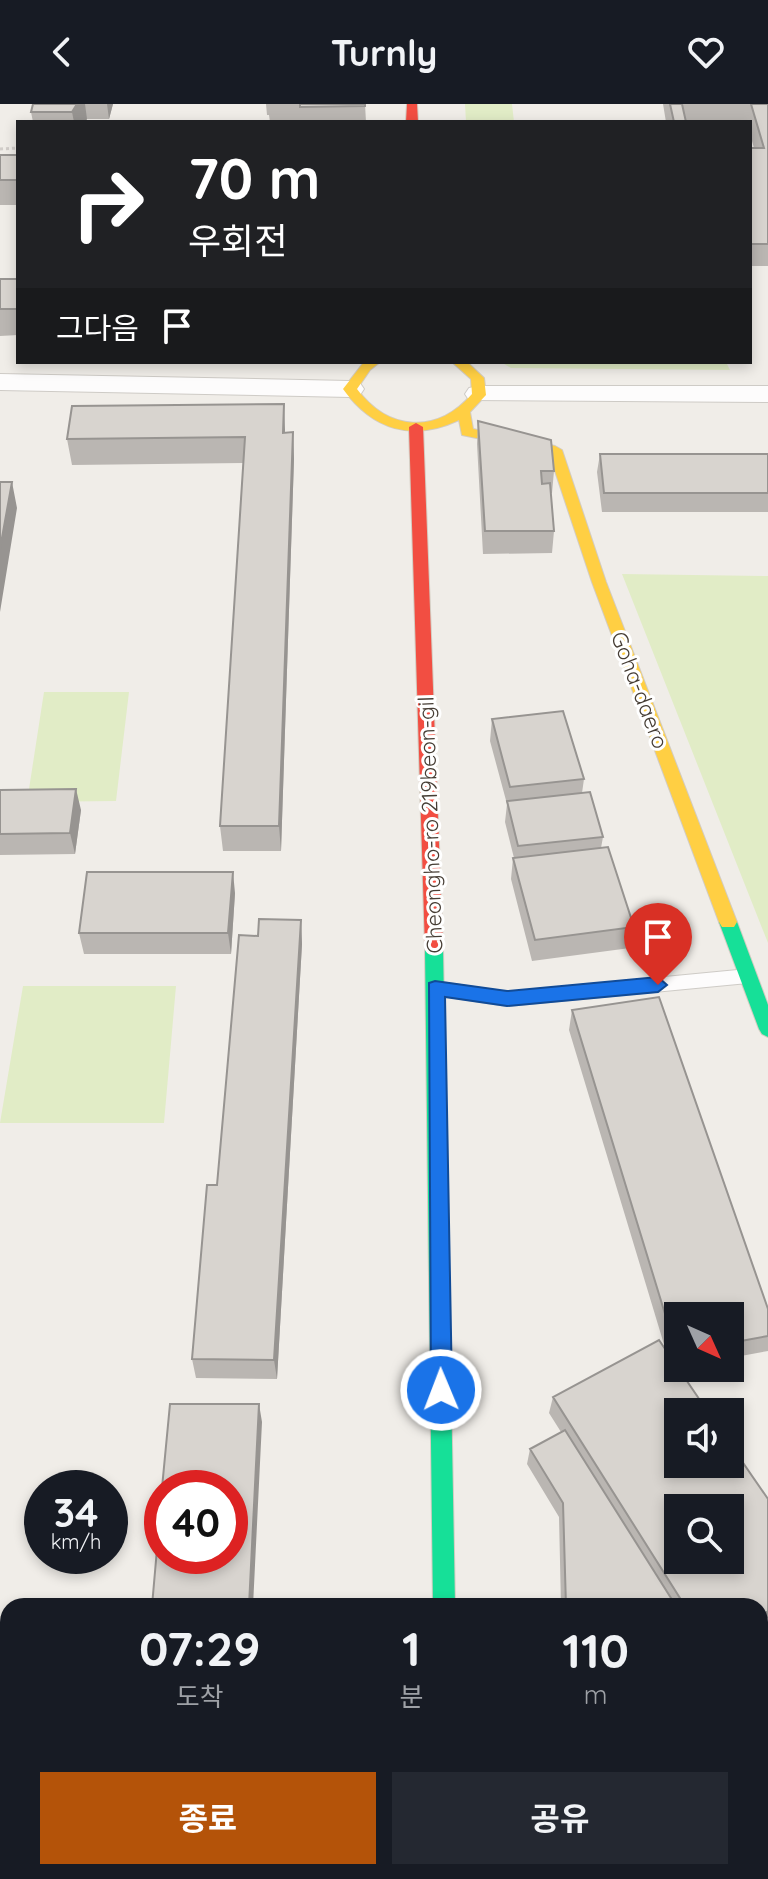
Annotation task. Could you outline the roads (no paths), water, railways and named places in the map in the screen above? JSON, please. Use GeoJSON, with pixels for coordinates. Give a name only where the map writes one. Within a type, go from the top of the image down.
{"type":"FeatureCollection","features":[{"type":"Feature","properties":{"kind":"street"},"geometry":{"type":"LineString","coordinates":[[350,389],[370,364]]}},
{"type":"Feature","properties":{"kind":"street"},"geometry":{"type":"LineString","coordinates":[[462,364],[475,374],[481,387],[472,404]]}},
{"type":"Feature","properties":{"kind":"street"},"geometry":{"type":"LineString","coordinates":[[0,382],[350,389]]}},
{"type":"Feature","properties":{"kind":"street"},"geometry":{"type":"LineString","coordinates":[[350,389],[369,414],[386,423],[416,427],[438,425],[472,404],[768,394]]}},
{"type":"Feature","properties":{"kind":"street","name":"Goha-daero"},"geometry":{"type":"LineString","coordinates":[[472,404],[467,432],[555,450],[599,582],[768,1029]]}},
{"type":"Feature","properties":{"kind":"street","name":"Cheongho-ro 219beon-gil"},"geometry":{"type":"LineString","coordinates":[[416,427],[435,988],[444,1598]]}},
{"type":"Feature","properties":{"kind":"lane"},"geometry":{"type":"LineString","coordinates":[[435,988],[507,999],[748,976]]}}]}
